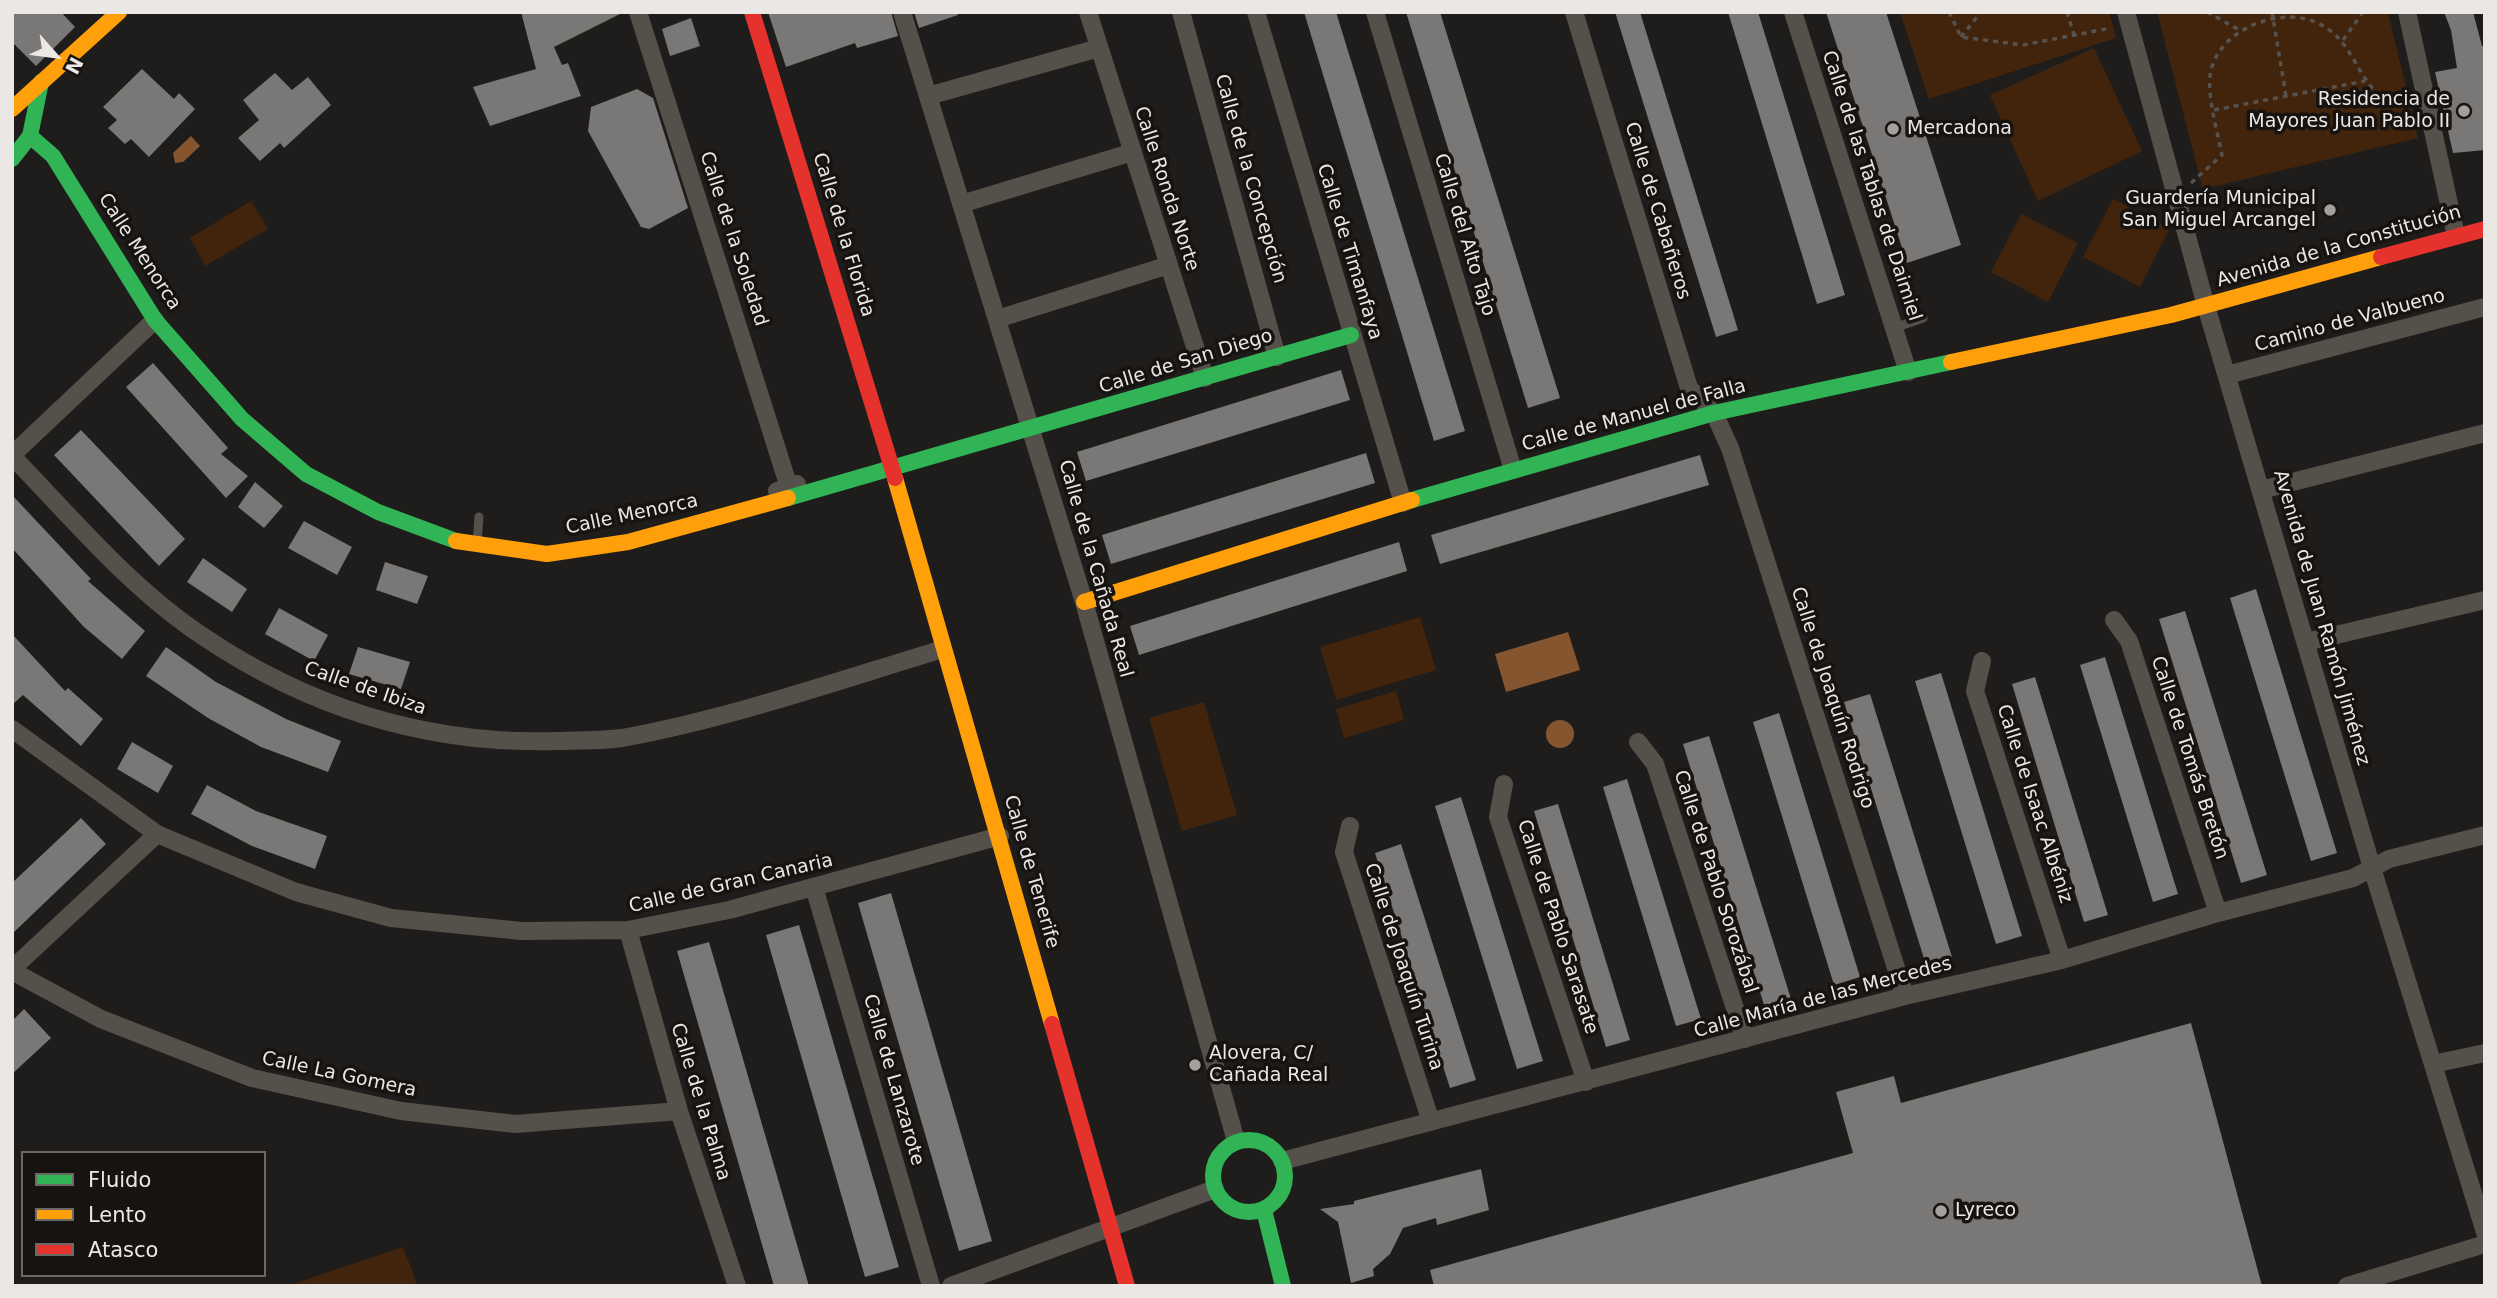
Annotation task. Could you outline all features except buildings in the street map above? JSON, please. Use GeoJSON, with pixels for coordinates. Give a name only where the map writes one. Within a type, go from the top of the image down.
{"type":"FeatureCollection","features":[{"type":"Feature","properties":{"kind":"street"},"geometry":{"type":"LineString","coordinates":[[12,109],[119,12]]}},
{"type":"Feature","properties":{"kind":"street","name":"Calle de la Soledad"},"geometry":{"type":"LineString","coordinates":[[638,12],[789,479],[788,484],[797,484],[777,491],[781,501]]}},
{"type":"Feature","properties":{"kind":"street","name":"Calle de la Florida"},"geometry":{"type":"LineString","coordinates":[[752,12],[893,470]]}},
{"type":"Feature","properties":{"kind":"street","name":"Calle de la Cañada Real"},"geometry":{"type":"LineString","coordinates":[[902,12],[1084,602],[1236,1142]]}},
{"type":"Feature","properties":{"kind":"street","name":"Calle Ronda Norte"},"geometry":{"type":"LineString","coordinates":[[1088,12],[1205,378]]}},
{"type":"Feature","properties":{"kind":"street","name":"Calle de la Concepción"},"geometry":{"type":"LineString","coordinates":[[1181,12],[1278,357]]}},
{"type":"Feature","properties":{"kind":"street","name":"Calle de Timanfaya"},"geometry":{"type":"LineString","coordinates":[[1256,12],[1403,503]]}},
{"type":"Feature","properties":{"kind":"street","name":"Calle del Alto Tajo"},"geometry":{"type":"LineString","coordinates":[[1375,12],[1513,470]]}},
{"type":"Feature","properties":{"kind":"street","name":"Calle de Cabañeros"},"geometry":{"type":"LineString","coordinates":[[1574,12],[1689,388],[1714,414]]}},
{"type":"Feature","properties":{"kind":"street","name":"Calle de las Tablas de Daimiel"},"geometry":{"type":"LineString","coordinates":[[1793,12],[1908,372]]}},
{"type":"Feature","properties":{"kind":"street"},"geometry":{"type":"LineString","coordinates":[[2407,12],[2456,236]]}},
{"type":"Feature","properties":{"kind":"street","name":"Avenida de Juan Ramón Jiménez"},"geometry":{"type":"LineString","coordinates":[[2128,19],[2206,306],[2372,868],[2485,1232]]}},
{"type":"Feature","properties":{"kind":"street"},"geometry":{"type":"LineString","coordinates":[[928,96],[1099,48]]}},
{"type":"Feature","properties":{"kind":"street"},"geometry":{"type":"LineString","coordinates":[[12,159],[30,136],[41,82]]}},
{"type":"Feature","properties":{"kind":"street","name":"Calle Menorca"},"geometry":{"type":"LineString","coordinates":[[30,136],[53,156],[155,320],[242,419],[306,474],[378,512],[463,544],[547,554],[628,542],[1032,430]]}},
{"type":"Feature","properties":{"kind":"street"},"geometry":{"type":"LineString","coordinates":[[961,204],[1133,152]]}},
{"type":"Feature","properties":{"kind":"street","name":"Avenida de la Constitución"},"geometry":{"type":"LineString","coordinates":[[2206,306],[2485,229]]}},
{"type":"Feature","properties":{"kind":"street"},"geometry":{"type":"LineString","coordinates":[[997,319],[1169,265]]}},
{"type":"Feature","properties":{"kind":"street","name":"Calle de Manuel de Falla"},"geometry":{"type":"LineString","coordinates":[[1084,602],[1513,470],[1714,414],[2206,306]]}},
{"type":"Feature","properties":{"kind":"street","name":"Camino de Valbueno"},"geometry":{"type":"LineString","coordinates":[[2227,375],[2485,307]]}},
{"type":"Feature","properties":{"kind":"street"},"geometry":{"type":"LineString","coordinates":[[12,456],[155,320]]}},
{"type":"Feature","properties":{"kind":"street","name":"Calle de San Diego"},"geometry":{"type":"LineString","coordinates":[[1032,430],[1352,335]]}},
{"type":"Feature","properties":{"kind":"street","name":"Calle de Joaquín Rodrigo"},"geometry":{"type":"LineString","coordinates":[[1714,414],[1730,447],[1905,996]]}},
{"type":"Feature","properties":{"kind":"street"},"geometry":{"type":"LineString","coordinates":[[2261,490],[2485,433]]}},
{"type":"Feature","properties":{"kind":"street","name":"Calle de Ibiza"},"geometry":{"type":"LineString","coordinates":[[12,456],[120,569],[204,637],[295,689],[395,726],[505,743],[619,738],[724,716],[943,649]]}},
{"type":"Feature","properties":{"kind":"street","name":"Calle de Tenerife"},"geometry":{"type":"LineString","coordinates":[[893,470],[1127,1286]]}},
{"type":"Feature","properties":{"kind":"street"},"geometry":{"type":"LineString","coordinates":[[2306,642],[2485,600]]}},
{"type":"Feature","properties":{"kind":"street","name":"Calle de Tomás Bretón"},"geometry":{"type":"LineString","coordinates":[[2114,620],[2129,640],[2218,913]]}},
{"type":"Feature","properties":{"kind":"street","name":"Calle de Isaac Albéniz"},"geometry":{"type":"LineString","coordinates":[[1982,661],[1975,691],[2062,960]]}},
{"type":"Feature","properties":{"kind":"street","name":"Calle de Gran Canaria"},"geometry":{"type":"LineString","coordinates":[[12,729],[157,834],[296,892],[391,918],[522,931],[628,930],[729,910],[1000,836]]}},
{"type":"Feature","properties":{"kind":"street","name":"Calle de Pablo Sorozábal"},"geometry":{"type":"LineString","coordinates":[[1639,742],[1655,764],[1745,1039]]}},
{"type":"Feature","properties":{"kind":"street","name":"Calle de Pablo Sarasate"},"geometry":{"type":"LineString","coordinates":[[1504,784],[1498,817],[1586,1082]]}},
{"type":"Feature","properties":{"kind":"street","name":"Calle de Joaquín Turina"},"geometry":{"type":"LineString","coordinates":[[1350,826],[1344,852],[1431,1122]]}},
{"type":"Feature","properties":{"kind":"street"},"geometry":{"type":"LineString","coordinates":[[12,970],[157,834]]}},
{"type":"Feature","properties":{"kind":"street","name":"Calle María de las Mercedes"},"geometry":{"type":"LineString","coordinates":[[1283,1161],[1905,996],[2062,960],[2218,913],[2353,878],[2389,859],[2485,835]]}},
{"type":"Feature","properties":{"kind":"street","name":"Calle de Lanzarote"},"geometry":{"type":"LineString","coordinates":[[814,887],[931,1286]]}},
{"type":"Feature","properties":{"kind":"street","name":"Calle de la Palma"},"geometry":{"type":"LineString","coordinates":[[628,930],[679,1111],[737,1286]]}},
{"type":"Feature","properties":{"kind":"street","name":"Calle La Gomera"},"geometry":{"type":"LineString","coordinates":[[12,970],[101,1019],[252,1078],[401,1111],[514,1124],[679,1111]]}},
{"type":"Feature","properties":{"kind":"street"},"geometry":{"type":"LineString","coordinates":[[2433,1064],[2485,1052]]}},
{"type":"Feature","properties":{"kind":"street"},"geometry":{"type":"LineString","coordinates":[[1254,1140],[1263,1143],[1271,1147],[1283,1161],[1283,1189],[1275,1201],[1264,1210],[1244,1212],[1226,1205],[1215,1189],[1212,1175],[1216,1161],[1224,1149],[1236,1142],[1254,1140]]}},
{"type":"Feature","properties":{"kind":"street"},"geometry":{"type":"LineString","coordinates":[[951,1286],[1215,1189]]}},
{"type":"Feature","properties":{"kind":"street"},"geometry":{"type":"LineString","coordinates":[[1264,1210],[1283,1286]]}},
{"type":"Feature","properties":{"kind":"street"},"geometry":{"type":"LineString","coordinates":[[2347,1286],[2485,1244]]}},
{"type":"Feature","properties":{"kind":"lane"},"geometry":{"type":"LineString","coordinates":[[1894,328],[1923,318]]}},
{"type":"Feature","properties":{"kind":"lane"},"geometry":{"type":"LineString","coordinates":[[477,545],[479,517]]}},
{"type":"Feature","properties":{"kind":"path"},"geometry":{"type":"LineString","coordinates":[[1949,12],[1961,37]]}},
{"type":"Feature","properties":{"kind":"path"},"geometry":{"type":"LineString","coordinates":[[1961,37],[1981,12]]}},
{"type":"Feature","properties":{"kind":"path"},"geometry":{"type":"LineString","coordinates":[[2067,12],[2074,35]]}},
{"type":"Feature","properties":{"kind":"path"},"geometry":{"type":"LineString","coordinates":[[2207,12],[2241,31]]}},
{"type":"Feature","properties":{"kind":"path"},"geometry":{"type":"LineString","coordinates":[[2272,12],[2286,96]]}},
{"type":"Feature","properties":{"kind":"path"},"geometry":{"type":"LineString","coordinates":[[2343,40],[2363,12]]}},
{"type":"Feature","properties":{"kind":"path"},"geometry":{"type":"LineString","coordinates":[[2176,196],[2222,155],[2210,74],[2214,62],[2241,31],[2254,22],[2273,18],[2305,19],[2322,25],[2343,40],[2365,80],[2385,99],[2394,102],[2426,100]]}},
{"type":"Feature","properties":{"kind":"path"},"geometry":{"type":"LineString","coordinates":[[1961,37],[2023,45],[2074,35],[2128,19]]}},
{"type":"Feature","properties":{"kind":"path"},"geometry":{"type":"LineString","coordinates":[[2214,110],[2365,80]]}},
{"type":"Feature","properties":{"kind":"shaded area"},"geometry":{"type":"Polygon","coordinates":[[[1900,12],[2109,12],[2116,38],[1929,99],[1900,12]]]}},
{"type":"Feature","properties":{"kind":"shaded area"},"geometry":{"type":"Polygon","coordinates":[[[2157,12],[2388,12],[2418,138],[2203,189],[2157,12]]]}},
{"type":"Feature","properties":{"kind":"shaded area"},"geometry":{"type":"Polygon","coordinates":[[[2094,48],[2142,151],[2038,201],[1990,95],[2094,48]]]}},
{"type":"Feature","properties":{"kind":"shaded area"},"geometry":{"type":"Polygon","coordinates":[[[191,136],[200,146],[183,162],[175,163],[173,153],[191,136]]]}},
{"type":"Feature","properties":{"kind":"shaded area"},"geometry":{"type":"Polygon","coordinates":[[[2113,199],[2170,228],[2140,287],[2083,257],[2113,199]]]}},
{"type":"Feature","properties":{"kind":"shaded area"},"geometry":{"type":"Polygon","coordinates":[[[251,201],[268,229],[205,266],[190,238],[251,201]]]}},
{"type":"Feature","properties":{"kind":"shaded area"},"geometry":{"type":"Polygon","coordinates":[[[2021,214],[2078,243],[2048,302],[1991,272],[2021,214]]]}},
{"type":"Feature","properties":{"kind":"shaded area"},"geometry":{"type":"Polygon","coordinates":[[[1420,617],[1436,670],[1336,700],[1320,647],[1420,617]]]}},
{"type":"Feature","properties":{"kind":"shaded area"},"geometry":{"type":"Polygon","coordinates":[[[1568,632],[1580,670],[1506,692],[1495,654],[1568,632]]]}},
{"type":"Feature","properties":{"kind":"shaded area"},"geometry":{"type":"Polygon","coordinates":[[[1396,691],[1404,720],[1344,738],[1336,709],[1396,691]]]}},
{"type":"Feature","properties":{"kind":"shaded area"},"geometry":{"type":"Polygon","coordinates":[[[1204,702],[1237,815],[1182,831],[1149,718],[1204,702]]]}},
{"type":"Feature","properties":{"kind":"shaded area"},"geometry":{"type":"Polygon","coordinates":[[[1560,720],[1570,724],[1574,734],[1570,744],[1560,748],[1550,744],[1546,734],[1550,724],[1560,720]]]}},
{"type":"Feature","properties":{"kind":"shaded area"},"geometry":{"type":"Polygon","coordinates":[[[403,1247],[418,1286],[287,1286],[403,1247]]]}},
{"type":"Feature","properties":{"kind":"traffic: fast"},"geometry":{"type":"LineString","coordinates":[[12,159],[30,136],[41,82]]}},
{"type":"Feature","properties":{"kind":"traffic: fast"},"geometry":{"type":"LineString","coordinates":[[30,136],[53,156],[155,320],[242,419],[306,474],[378,512],[456,541]]}},
{"type":"Feature","properties":{"kind":"traffic: fast"},"geometry":{"type":"LineString","coordinates":[[788,498],[1351,335]]}},
{"type":"Feature","properties":{"kind":"traffic: fast"},"geometry":{"type":"LineString","coordinates":[[1412,500],[1714,413],[1951,362]]}},
{"type":"Feature","properties":{"kind":"traffic: fast"},"geometry":{"type":"LineString","coordinates":[[1249,1140],[1269,1146],[1279,1156],[1285,1176],[1279,1196],[1269,1206],[1249,1212],[1229,1206],[1219,1196],[1213,1176],[1219,1156],[1229,1146],[1249,1140]]}},
{"type":"Feature","properties":{"kind":"traffic: fast"},"geometry":{"type":"LineString","coordinates":[[1264,1210],[1283,1286]]}},
{"type":"Feature","properties":{"kind":"traffic: slow"},"geometry":{"type":"LineString","coordinates":[[12,109],[119,12]]}},
{"type":"Feature","properties":{"kind":"traffic: slow"},"geometry":{"type":"LineString","coordinates":[[1951,362],[2171,315],[2381,257]]}},
{"type":"Feature","properties":{"kind":"traffic: slow"},"geometry":{"type":"LineString","coordinates":[[895,478],[1052,1024]]}},
{"type":"Feature","properties":{"kind":"traffic: slow"},"geometry":{"type":"LineString","coordinates":[[456,541],[547,554],[628,542],[788,498]]}},
{"type":"Feature","properties":{"kind":"traffic: slow"},"geometry":{"type":"LineString","coordinates":[[1084,602],[1412,500]]}},
{"type":"Feature","properties":{"kind":"traffic: jam"},"geometry":{"type":"LineString","coordinates":[[752,12],[895,478]]}},
{"type":"Feature","properties":{"kind":"traffic: jam"},"geometry":{"type":"LineString","coordinates":[[2381,257],[2485,229]]}},
{"type":"Feature","properties":{"kind":"traffic: jam"},"geometry":{"type":"LineString","coordinates":[[1052,1024],[1127,1286]]}},
{"type":"Feature","properties":{"kind":"place","name":"Residencia de Mayores Juan Pablo II"},"geometry":{"type":"Point","coordinates":[2464,111]}},
{"type":"Feature","properties":{"kind":"place","name":"Mercadona"},"geometry":{"type":"Point","coordinates":[1893,129]}},
{"type":"Feature","properties":{"kind":"place","name":"Guardería Municipal San Miguel Arcangel"},"geometry":{"type":"Point","coordinates":[2330,210]}},
{"type":"Feature","properties":{"kind":"place","name":"Alovera, C/ Cañada Real"},"geometry":{"type":"Point","coordinates":[1195,1065]}},
{"type":"Feature","properties":{"kind":"place","name":"Lyreco"},"geometry":{"type":"Point","coordinates":[1941,1211]}}]}
